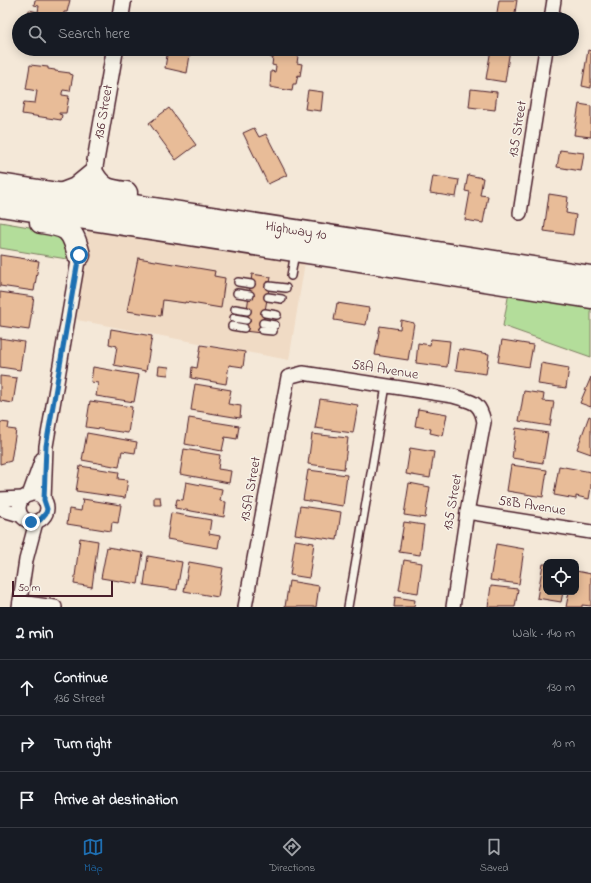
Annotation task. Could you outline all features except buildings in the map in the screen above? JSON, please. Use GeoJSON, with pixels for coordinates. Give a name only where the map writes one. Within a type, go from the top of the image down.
{"type":"FeatureCollection","features":[{"type":"Feature","properties":{"kind":"highway"},"geometry":{"type":"LineString","coordinates":[[63,194],[76,189],[93,175],[101,187],[108,190],[277,218],[297,241]]}},
{"type":"Feature","properties":{"kind":"highway","name":"Highway 10"},"geometry":{"type":"LineString","coordinates":[[0,184],[63,194],[297,241],[591,297]]}},
{"type":"Feature","properties":{"kind":"highway","name":"Highway 10"},"geometry":{"type":"LineString","coordinates":[[0,205],[115,223],[297,241],[591,277]]}},
{"type":"Feature","properties":{"kind":"highway"},"geometry":{"type":"LineString","coordinates":[[0,216],[58,225],[66,228],[75,240],[79,255]]}},
{"type":"Feature","properties":{"kind":"highway"},"geometry":{"type":"LineString","coordinates":[[79,255],[86,242],[94,232],[115,223]]}},
{"type":"Feature","properties":{"kind":"street"},"geometry":{"type":"LineString","coordinates":[[121,12],[123,0]]}},
{"type":"Feature","properties":{"kind":"street"},"geometry":{"type":"LineString","coordinates":[[552,12],[554,0]]}},
{"type":"Feature","properties":{"kind":"street","name":"136 Street"},"geometry":{"type":"LineString","coordinates":[[93,175],[114,56]]}},
{"type":"Feature","properties":{"kind":"street","name":"135 Street"},"geometry":{"type":"LineString","coordinates":[[520,213],[545,56]]}},
{"type":"Feature","properties":{"kind":"street"},"geometry":{"type":"LineString","coordinates":[[0,509],[31,522],[40,520],[46,513],[46,504],[44,500],[46,446],[79,255]]}},
{"type":"Feature","properties":{"kind":"street","name":"58A Avenue"},"geometry":{"type":"LineString","coordinates":[[288,376],[303,373],[454,396],[477,404]]}},
{"type":"Feature","properties":{"kind":"street","name":"135A Street"},"geometry":{"type":"LineString","coordinates":[[245,607],[288,376]]}},
{"type":"Feature","properties":{"kind":"street","name":"135 Street"},"geometry":{"type":"LineString","coordinates":[[452,607],[484,422],[482,412],[477,404]]}},
{"type":"Feature","properties":{"kind":"street"},"geometry":{"type":"LineString","coordinates":[[26,560],[22,517],[19,506],[26,496],[46,446]]}},
{"type":"Feature","properties":{"kind":"street"},"geometry":{"type":"LineString","coordinates":[[0,499],[38,495],[44,500]]}},
{"type":"Feature","properties":{"kind":"street","name":"58B Avenue"},"geometry":{"type":"LineString","coordinates":[[468,512],[591,532]]}},
{"type":"Feature","properties":{"kind":"street"},"geometry":{"type":"LineString","coordinates":[[36,522],[26,560],[20,604],[55,607]]}},
{"type":"Feature","properties":{"kind":"lane"},"geometry":{"type":"LineString","coordinates":[[291,276],[297,241]]}},
{"type":"Feature","properties":{"kind":"lane"},"geometry":{"type":"LineString","coordinates":[[238,282],[251,284]]}},
{"type":"Feature","properties":{"kind":"lane"},"geometry":{"type":"LineString","coordinates":[[270,286],[286,288]]}},
{"type":"Feature","properties":{"kind":"lane"},"geometry":{"type":"LineString","coordinates":[[237,293],[250,294]]}},
{"type":"Feature","properties":{"kind":"lane"},"geometry":{"type":"LineString","coordinates":[[268,297],[282,299]]}},
{"type":"Feature","properties":{"kind":"lane"},"geometry":{"type":"LineString","coordinates":[[235,309],[247,311]]}},
{"type":"Feature","properties":{"kind":"lane"},"geometry":{"type":"LineString","coordinates":[[265,313],[278,315]]}},
{"type":"Feature","properties":{"kind":"lane"},"geometry":{"type":"LineString","coordinates":[[232,326],[245,324],[234,318]]}},
{"type":"Feature","properties":{"kind":"lane"},"geometry":{"type":"LineString","coordinates":[[262,326],[274,328]]}},
{"type":"Feature","properties":{"kind":"lane"},"geometry":{"type":"LineString","coordinates":[[348,607],[386,386]]}},
{"type":"Feature","properties":{"kind":"shaded area"},"geometry":{"type":"Polygon","coordinates":[[[89,221],[306,256],[289,360],[72,319],[89,221]]]}},
{"type":"Feature","properties":{"kind":"green space"},"geometry":{"type":"Polygon","coordinates":[[[0,222],[47,230],[65,239],[73,260],[0,248],[0,222]]]}},
{"type":"Feature","properties":{"kind":"green space"},"geometry":{"type":"Polygon","coordinates":[[[509,292],[591,305],[591,357],[503,326],[509,292]]]}},
{"type":"Feature","properties":{"kind":"route"},"geometry":{"type":"LineString","coordinates":[[31,522],[36,522],[44,517],[47,509],[44,500],[46,446],[79,255]]}}]}
